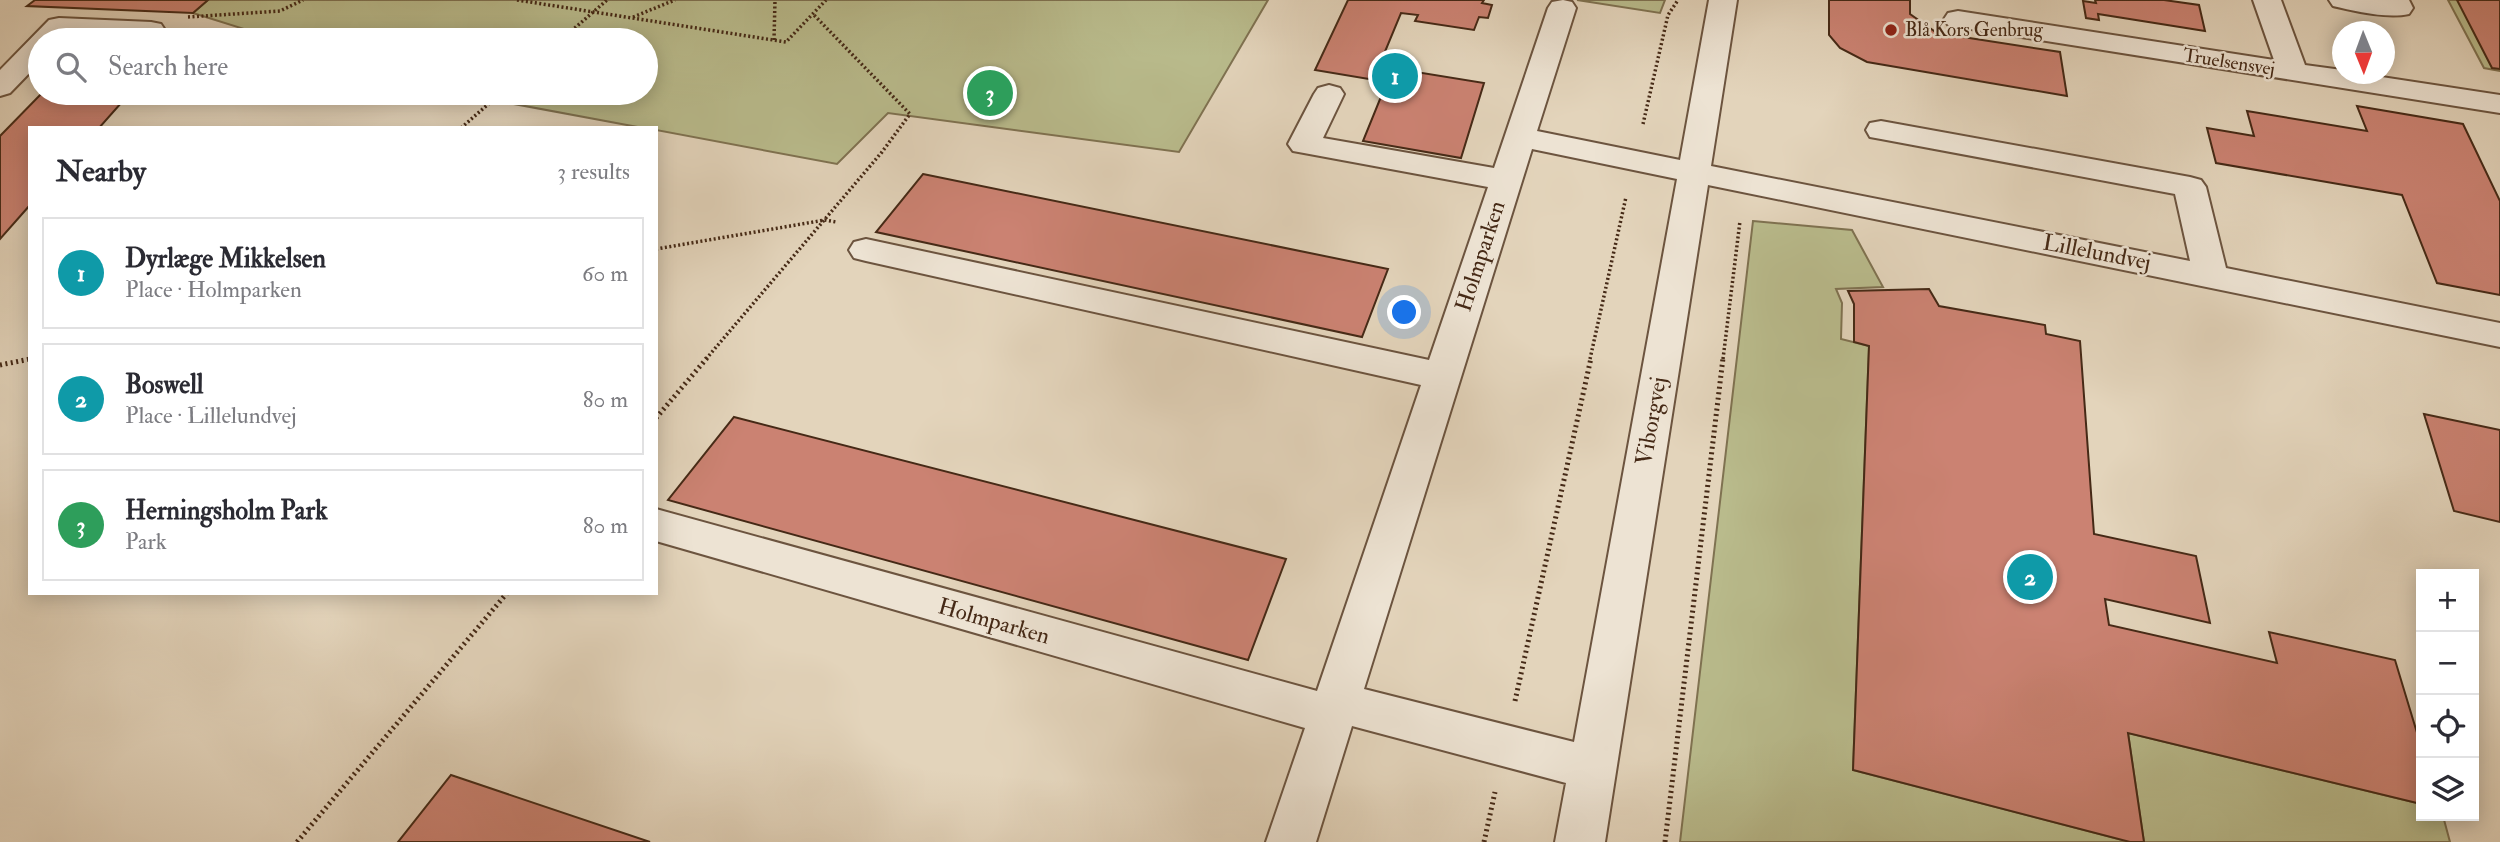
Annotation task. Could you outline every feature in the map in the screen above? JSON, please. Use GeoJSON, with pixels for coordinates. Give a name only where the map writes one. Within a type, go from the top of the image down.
{"type":"FeatureCollection","features":[{"type":"Feature","properties":{"kind":"street","name":"Viborgvej"},"geometry":{"type":"LineString","coordinates":[[1580,842],[1723,0]]}},
{"type":"Feature","properties":{"kind":"street"},"geometry":{"type":"LineString","coordinates":[[2267,0],[2292,71]]}},
{"type":"Feature","properties":{"kind":"street"},"geometry":{"type":"LineString","coordinates":[[2343,0],[2399,8],[2395,0]]}},
{"type":"Feature","properties":{"kind":"street","name":"Holmparken"},"geometry":{"type":"LineString","coordinates":[[1291,842],[1562,8]]}},
{"type":"Feature","properties":{"kind":"street","name":"Truelsensvej"},"geometry":{"type":"LineString","coordinates":[[1958,19],[2500,104]]}},
{"type":"Feature","properties":{"kind":"street"},"geometry":{"type":"LineString","coordinates":[[57,28],[105,28]]}},
{"type":"Feature","properties":{"kind":"street"},"geometry":{"type":"LineString","coordinates":[[0,87],[28,58]]}},
{"type":"Feature","properties":{"kind":"street"},"geometry":{"type":"LineString","coordinates":[[1329,94],[1304,144],[1505,180]]}},
{"type":"Feature","properties":{"kind":"street"},"geometry":{"type":"LineString","coordinates":[[1881,130],[2190,187],[2211,276]]}},
{"type":"Feature","properties":{"kind":"street"},"geometry":{"type":"LineString","coordinates":[[1519,136],[1694,172]]}},
{"type":"Feature","properties":{"kind":"street","name":"Lillelundvej"},"geometry":{"type":"LineString","coordinates":[[1694,172],[2500,335]]}},
{"type":"Feature","properties":{"kind":"street"},"geometry":{"type":"LineString","coordinates":[[866,250],[1442,376]]}},
{"type":"Feature","properties":{"kind":"street","name":"Holmparken"},"geometry":{"type":"LineString","coordinates":[[658,527],[1334,709],[1505,745],[1592,768]]}},
{"type":"Feature","properties":{"kind":"path"},"geometry":{"type":"LineString","coordinates":[[156,28],[185,17],[280,11],[296,6],[303,0]]}},
{"type":"Feature","properties":{"kind":"path"},"geometry":{"type":"LineString","coordinates":[[517,0],[786,42],[826,0]]}},
{"type":"Feature","properties":{"kind":"path"},"geometry":{"type":"LineString","coordinates":[[560,7],[562,0]]}},
{"type":"Feature","properties":{"kind":"path"},"geometry":{"type":"LineString","coordinates":[[575,28],[607,0]]}},
{"type":"Feature","properties":{"kind":"path"},"geometry":{"type":"LineString","coordinates":[[631,18],[675,0]]}},
{"type":"Feature","properties":{"kind":"path"},"geometry":{"type":"LineString","coordinates":[[774,40],[775,0]]}},
{"type":"Feature","properties":{"kind":"path"},"geometry":{"type":"LineString","coordinates":[[1484,842],[1620,214],[1636,160],[1668,15],[1678,0]]}},
{"type":"Feature","properties":{"kind":"path"},"geometry":{"type":"LineString","coordinates":[[658,416],[825,220],[910,114],[813,14]]}},
{"type":"Feature","properties":{"kind":"path"},"geometry":{"type":"LineString","coordinates":[[463,126],[487,105]]}},
{"type":"Feature","properties":{"kind":"path"},"geometry":{"type":"LineString","coordinates":[[1665,842],[1741,216]]}},
{"type":"Feature","properties":{"kind":"path"},"geometry":{"type":"LineString","coordinates":[[658,249],[825,220],[863,228],[866,250]]}},
{"type":"Feature","properties":{"kind":"path"},"geometry":{"type":"LineString","coordinates":[[0,365],[28,359]]}},
{"type":"Feature","properties":{"kind":"path"},"geometry":{"type":"LineString","coordinates":[[297,842],[506,595]]}},
{"type":"Feature","properties":{"kind":"green space"},"geometry":{"type":"Polygon","coordinates":[[[208,0],[1268,0],[1179,152],[888,113],[837,164],[658,130],[658,126],[632,126],[519,105],[658,105],[658,28],[241,28],[193,13],[208,0]]]}},
{"type":"Feature","properties":{"kind":"green space"},"geometry":{"type":"Polygon","coordinates":[[[1577,0],[1665,0],[1660,13],[1577,0]]]}},
{"type":"Feature","properties":{"kind":"green space"},"geometry":{"type":"Polygon","coordinates":[[[2448,0],[2500,0],[2500,71],[2484,68],[2448,0]]]}},
{"type":"Feature","properties":{"kind":"green space"},"geometry":{"type":"Polygon","coordinates":[[[1753,221],[1852,230],[1883,287],[1836,289],[1842,303],[1841,339],[1869,346],[1853,770],[2130,842],[1680,842],[1753,221]]]}},
{"type":"Feature","properties":{"kind":"green space"},"geometry":{"type":"Polygon","coordinates":[[[2128,733],[2416,803],[2416,821],[2444,821],[2450,842],[2144,842],[2128,733]]]}},
{"type":"Feature","properties":{"kind":"building"},"geometry":{"type":"Polygon","coordinates":[[[35,0],[208,0],[193,13],[27,6],[35,0]]]}},
{"type":"Feature","properties":{"kind":"building"},"geometry":{"type":"Polygon","coordinates":[[[1348,0],[1484,0],[1482,3],[1492,5],[1488,18],[1479,17],[1474,30],[1415,21],[1418,15],[1401,13],[1379,66],[1484,83],[1461,158],[1363,141],[1387,82],[1315,70],[1348,0]]]}},
{"type":"Feature","properties":{"kind":"building"},"geometry":{"type":"Polygon","coordinates":[[[1829,0],[1910,0],[1910,14],[1937,33],[2060,52],[2067,96],[1867,62],[1840,48],[1829,35],[1829,0]]]}},
{"type":"Feature","properties":{"kind":"building"},"geometry":{"type":"Polygon","coordinates":[[[2095,0],[2164,0],[2199,5],[2205,31],[2098,14],[2099,20],[2086,18],[2083,1],[2096,3],[2095,0]]]}},
{"type":"Feature","properties":{"kind":"building"},"geometry":{"type":"Polygon","coordinates":[[[2457,0],[2500,0],[2500,69],[2492,68],[2457,0]]]}},
{"type":"Feature","properties":{"kind":"building"},"geometry":{"type":"Polygon","coordinates":[[[30,105],[119,105],[101,126],[28,126],[28,207],[0,239],[0,136],[30,105]]]}},
{"type":"Feature","properties":{"kind":"building"},"geometry":{"type":"Polygon","coordinates":[[[2357,106],[2463,124],[2500,201],[2500,295],[2437,283],[2402,195],[2216,163],[2207,128],[2254,136],[2247,111],[2367,131],[2357,106]]]}},
{"type":"Feature","properties":{"kind":"building"},"geometry":{"type":"Polygon","coordinates":[[[923,174],[1388,269],[1362,337],[876,232],[923,174]]]}},
{"type":"Feature","properties":{"kind":"building"},"geometry":{"type":"Polygon","coordinates":[[[1929,289],[1939,306],[2045,325],[2046,334],[2080,341],[2094,534],[2196,556],[2210,623],[2105,599],[2109,625],[2277,663],[2269,632],[2395,660],[2416,729],[2416,803],[2128,733],[2144,842],[2130,842],[1853,770],[1869,346],[1854,342],[1854,304],[1848,291],[1929,289]]]}},
{"type":"Feature","properties":{"kind":"building"},"geometry":{"type":"Polygon","coordinates":[[[2424,414],[2500,430],[2500,522],[2454,511],[2424,414]]]}},
{"type":"Feature","properties":{"kind":"building"},"geometry":{"type":"Polygon","coordinates":[[[734,417],[1286,559],[1248,660],[668,500],[734,417]]]}},
{"type":"Feature","properties":{"kind":"building"},"geometry":{"type":"Polygon","coordinates":[[[451,775],[650,842],[398,842],[451,775]]]}},
{"type":"Feature","properties":{"kind":"place","name":"Blå Kors Genbrug"},"geometry":{"type":"Point","coordinates":[1891,30]}},
{"type":"Feature","properties":{"kind":"place","name":"Dyrlæge Mikkelsen"},"geometry":{"type":"Point","coordinates":[1395,76]}},
{"type":"Feature","properties":{"kind":"place","name":"Herningsholm Park"},"geometry":{"type":"Point","coordinates":[990,93]}},
{"type":"Feature","properties":{"kind":"place","name":"Boswell"},"geometry":{"type":"Point","coordinates":[2030,577]}}]}
